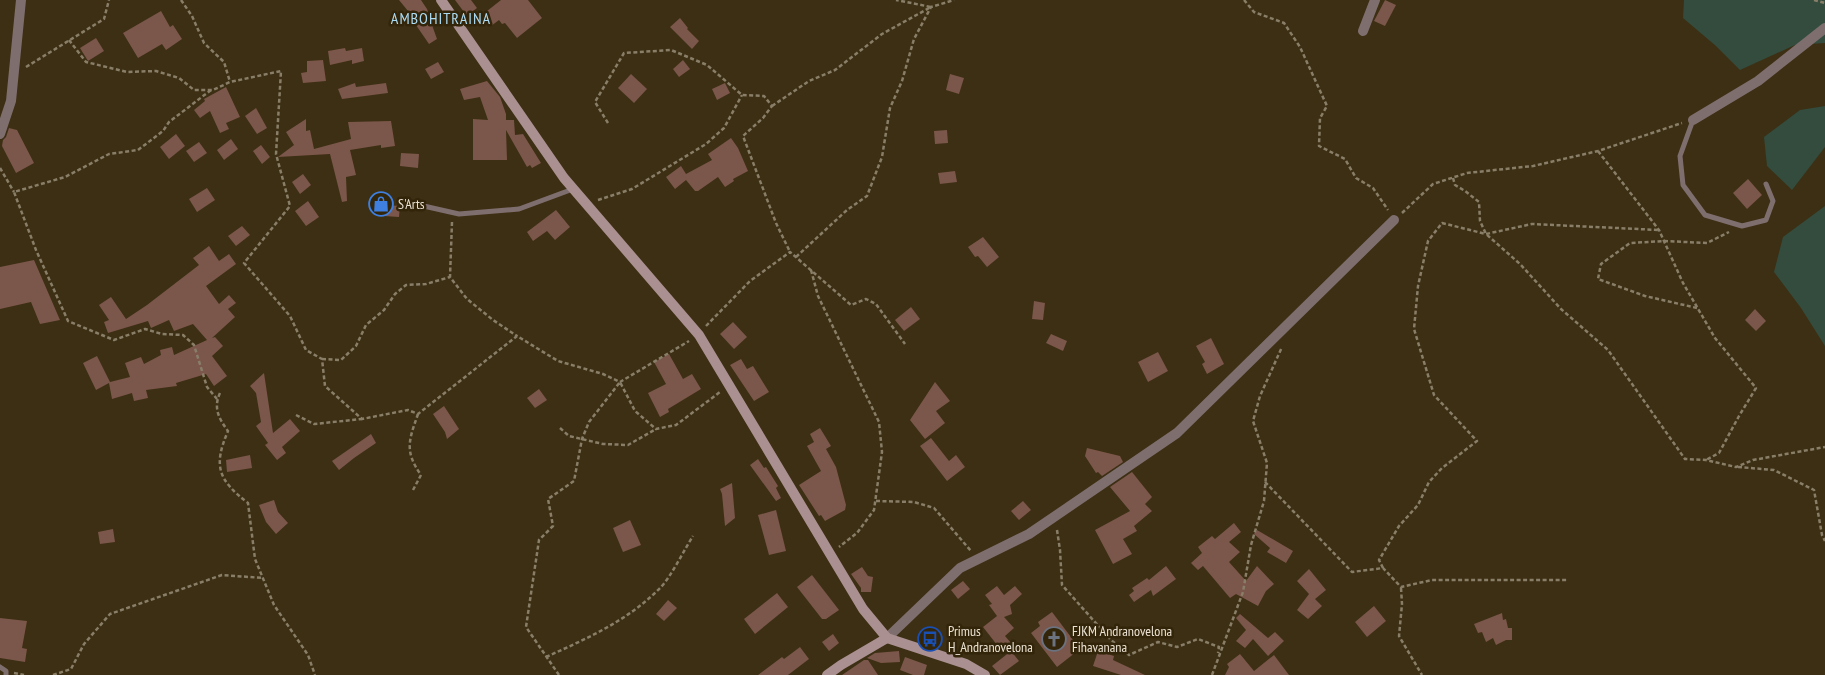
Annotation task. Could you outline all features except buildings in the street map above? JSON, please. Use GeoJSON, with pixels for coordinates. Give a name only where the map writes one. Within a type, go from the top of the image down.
{"type":"FeatureCollection","features":[{"type":"Feature","properties":{"kind":"street"},"geometry":{"type":"LineString","coordinates":[[0,134],[11,100],[21,0]]}},
{"type":"Feature","properties":{"kind":"street"},"geometry":{"type":"LineString","coordinates":[[441,0],[574,189],[699,335],[863,609],[887,638],[966,664],[985,675]]}},
{"type":"Feature","properties":{"kind":"street"},"geometry":{"type":"LineString","coordinates":[[1363,31],[1375,0]]}},
{"type":"Feature","properties":{"kind":"street"},"geometry":{"type":"LineString","coordinates":[[1693,120],[1758,81],[1825,28]]}},
{"type":"Feature","properties":{"kind":"street"},"geometry":{"type":"LineString","coordinates":[[827,675],[840,665],[887,638],[960,568],[1029,534],[1178,434],[1394,220]]}},
{"type":"Feature","properties":{"kind":"lane"},"geometry":{"type":"LineString","coordinates":[[1693,120],[1680,156],[1684,185],[1705,214],[1742,226],[1766,220],[1773,201],[1766,184]]}},
{"type":"Feature","properties":{"kind":"lane"},"geometry":{"type":"LineString","coordinates":[[406,202],[459,214],[519,209],[574,189]]}},
{"type":"Feature","properties":{"kind":"lane"},"geometry":{"type":"LineString","coordinates":[[0,667],[6,671],[6,675]]}},
{"type":"Feature","properties":{"kind":"path"},"geometry":{"type":"LineString","coordinates":[[13,75],[104,19],[109,0]]}},
{"type":"Feature","properties":{"kind":"path"},"geometry":{"type":"LineString","coordinates":[[181,0],[192,16],[204,43],[224,62],[230,82]]}},
{"type":"Feature","properties":{"kind":"path"},"geometry":{"type":"LineString","coordinates":[[896,0],[931,7]]}},
{"type":"Feature","properties":{"kind":"path"},"geometry":{"type":"LineString","coordinates":[[905,344],[876,304],[866,299],[850,305],[790,252],[776,223],[743,136],[763,118],[772,106],[809,81],[835,70],[882,34],[931,7],[954,0]]}},
{"type":"Feature","properties":{"kind":"path"},"geometry":{"type":"LineString","coordinates":[[1244,0],[1254,12],[1284,23],[1300,46],[1327,106],[1320,118],[1319,146],[1344,159],[1356,178],[1373,188],[1394,220],[1433,184],[1467,173],[1533,166],[1598,151],[1693,120]]}},
{"type":"Feature","properties":{"kind":"path"},"geometry":{"type":"LineString","coordinates":[[1814,0],[1825,3]]}},
{"type":"Feature","properties":{"kind":"path"},"geometry":{"type":"LineString","coordinates":[[796,256],[847,210],[867,196],[882,157],[890,108],[902,81],[914,39],[931,7]]}},
{"type":"Feature","properties":{"kind":"path"},"geometry":{"type":"LineString","coordinates":[[69,40],[86,62],[127,72],[156,71],[179,78],[194,90],[213,90]]}},
{"type":"Feature","properties":{"kind":"path"},"geometry":{"type":"LineString","coordinates":[[608,123],[595,102],[624,53],[671,50],[707,65],[742,95],[764,96],[772,106]]}},
{"type":"Feature","properties":{"kind":"path"},"geometry":{"type":"LineString","coordinates":[[14,192],[65,177],[109,154],[138,150],[163,130],[169,122],[213,90],[230,82],[280,71],[276,154],[290,206],[244,262],[290,316],[306,350],[322,359],[341,360],[356,346],[366,325],[384,310],[395,294],[406,285],[426,284],[450,277]]}},
{"type":"Feature","properties":{"kind":"path"},"geometry":{"type":"LineString","coordinates":[[586,204],[632,189],[706,144],[724,128],[742,95]]}},
{"type":"Feature","properties":{"kind":"path"},"geometry":{"type":"LineString","coordinates":[[1598,151],[1659,230],[1683,283],[1715,338],[1756,388],[1720,453],[1706,460]]}},
{"type":"Feature","properties":{"kind":"path"},"geometry":{"type":"LineString","coordinates":[[0,168],[14,192],[36,250],[68,321],[114,340],[145,329],[162,334],[183,335],[194,345],[207,387],[217,399]]}},
{"type":"Feature","properties":{"kind":"path"},"geometry":{"type":"LineString","coordinates":[[1453,178],[1455,185],[1479,202],[1480,220],[1486,234],[1520,264],[1560,310],[1608,350],[1685,458],[1706,460],[1736,467],[1774,470],[1814,490],[1825,541]]}},
{"type":"Feature","properties":{"kind":"path"},"geometry":{"type":"LineString","coordinates":[[452,213],[450,277],[467,299],[493,320],[558,361],[603,374],[620,382],[635,411],[656,430]]}},
{"type":"Feature","properties":{"kind":"path"},"geometry":{"type":"LineString","coordinates":[[1422,675],[1399,636],[1402,604],[1401,587],[1383,568],[1379,560],[1399,526],[1418,505],[1429,482],[1442,468],[1477,441],[1434,395],[1414,329],[1418,286],[1428,241],[1442,223],[1486,234],[1532,224],[1659,230]]}},
{"type":"Feature","properties":{"kind":"path"},"geometry":{"type":"LineString","coordinates":[[1698,309],[1645,296],[1598,279],[1601,264],[1630,243],[1664,241],[1708,243],[1742,226]]}},
{"type":"Feature","properties":{"kind":"path"},"geometry":{"type":"LineString","coordinates":[[559,675],[526,626],[539,540],[553,526],[548,498],[574,481],[582,439],[589,422],[620,382],[699,335],[750,281],[790,252]]}},
{"type":"Feature","properties":{"kind":"path"},"geometry":{"type":"LineString","coordinates":[[811,269],[818,296],[879,422],[882,452],[874,510],[857,534],[830,554]]}},
{"type":"Feature","properties":{"kind":"path"},"geometry":{"type":"LineString","coordinates":[[413,490],[421,475],[412,462],[409,440],[418,414],[517,336]]}},
{"type":"Feature","properties":{"kind":"path"},"geometry":{"type":"LineString","coordinates":[[1212,675],[1244,592],[1250,544],[1264,501],[1267,462],[1253,421],[1260,396],[1284,344]]}},
{"type":"Feature","properties":{"kind":"path"},"geometry":{"type":"LineString","coordinates":[[322,359],[325,386],[362,419]]}},
{"type":"Feature","properties":{"kind":"path"},"geometry":{"type":"LineString","coordinates":[[560,428],[569,436],[603,444],[628,445],[656,430],[676,425],[729,385]]}},
{"type":"Feature","properties":{"kind":"path"},"geometry":{"type":"LineString","coordinates":[[220,393],[217,399],[218,416],[228,431],[221,448],[220,472],[231,490],[248,503],[255,559],[274,605],[308,654],[315,675]]}},
{"type":"Feature","properties":{"kind":"path"},"geometry":{"type":"LineString","coordinates":[[296,415],[314,424],[362,419],[408,410],[418,414]]}},
{"type":"Feature","properties":{"kind":"path"},"geometry":{"type":"LineString","coordinates":[[1736,467],[1753,460],[1825,447]]}},
{"type":"Feature","properties":{"kind":"path"},"geometry":{"type":"LineString","coordinates":[[1266,482],[1352,572],[1383,568]]}},
{"type":"Feature","properties":{"kind":"path"},"geometry":{"type":"LineString","coordinates":[[876,501],[914,502],[934,508],[978,559]]}},
{"type":"Feature","properties":{"kind":"path"},"geometry":{"type":"LineString","coordinates":[[1054,516],[1060,550],[1062,585],[1110,639],[1129,655],[1158,642],[1177,647],[1198,639],[1218,647],[1218,657]]}},
{"type":"Feature","properties":{"kind":"path"},"geometry":{"type":"LineString","coordinates":[[546,657],[585,640],[628,615],[661,587],[693,536]]}},
{"type":"Feature","properties":{"kind":"path"},"geometry":{"type":"LineString","coordinates":[[53,675],[71,669],[84,644],[110,614],[222,576],[263,578]]}},
{"type":"Feature","properties":{"kind":"path"},"geometry":{"type":"LineString","coordinates":[[1401,587],[1432,580],[1568,580]]}},
{"type":"Feature","properties":{"kind":"green space"},"geometry":{"type":"Polygon","coordinates":[[[1684,0],[1825,0],[1825,43],[1795,45],[1740,70],[1716,46],[1683,18],[1684,0]]]}},
{"type":"Feature","properties":{"kind":"green space"},"geometry":{"type":"Polygon","coordinates":[[[1825,106],[1825,147],[1792,190],[1767,166],[1764,137],[1800,110],[1825,106]]]}},
{"type":"Feature","properties":{"kind":"green space"},"geometry":{"type":"Polygon","coordinates":[[[1825,206],[1825,346],[1801,308],[1774,272],[1783,237],[1825,206]]]}},
{"type":"Feature","properties":{"kind":"place","name":"S'Arts"},"geometry":{"type":"Point","coordinates":[381,204]}},
{"type":"Feature","properties":{"kind":"place","name":"Primus H_Andranovelona"},"geometry":{"type":"Point","coordinates":[930,639]}},
{"type":"Feature","properties":{"kind":"place","name":"FJKM Andranovelona Fihavanana"},"geometry":{"type":"Point","coordinates":[1054,639]}},
{"type":"Feature","properties":{"kind":"district","name":"AMBOHITRAINA"},"geometry":{"type":"Point","coordinates":[441,18]}}]}
